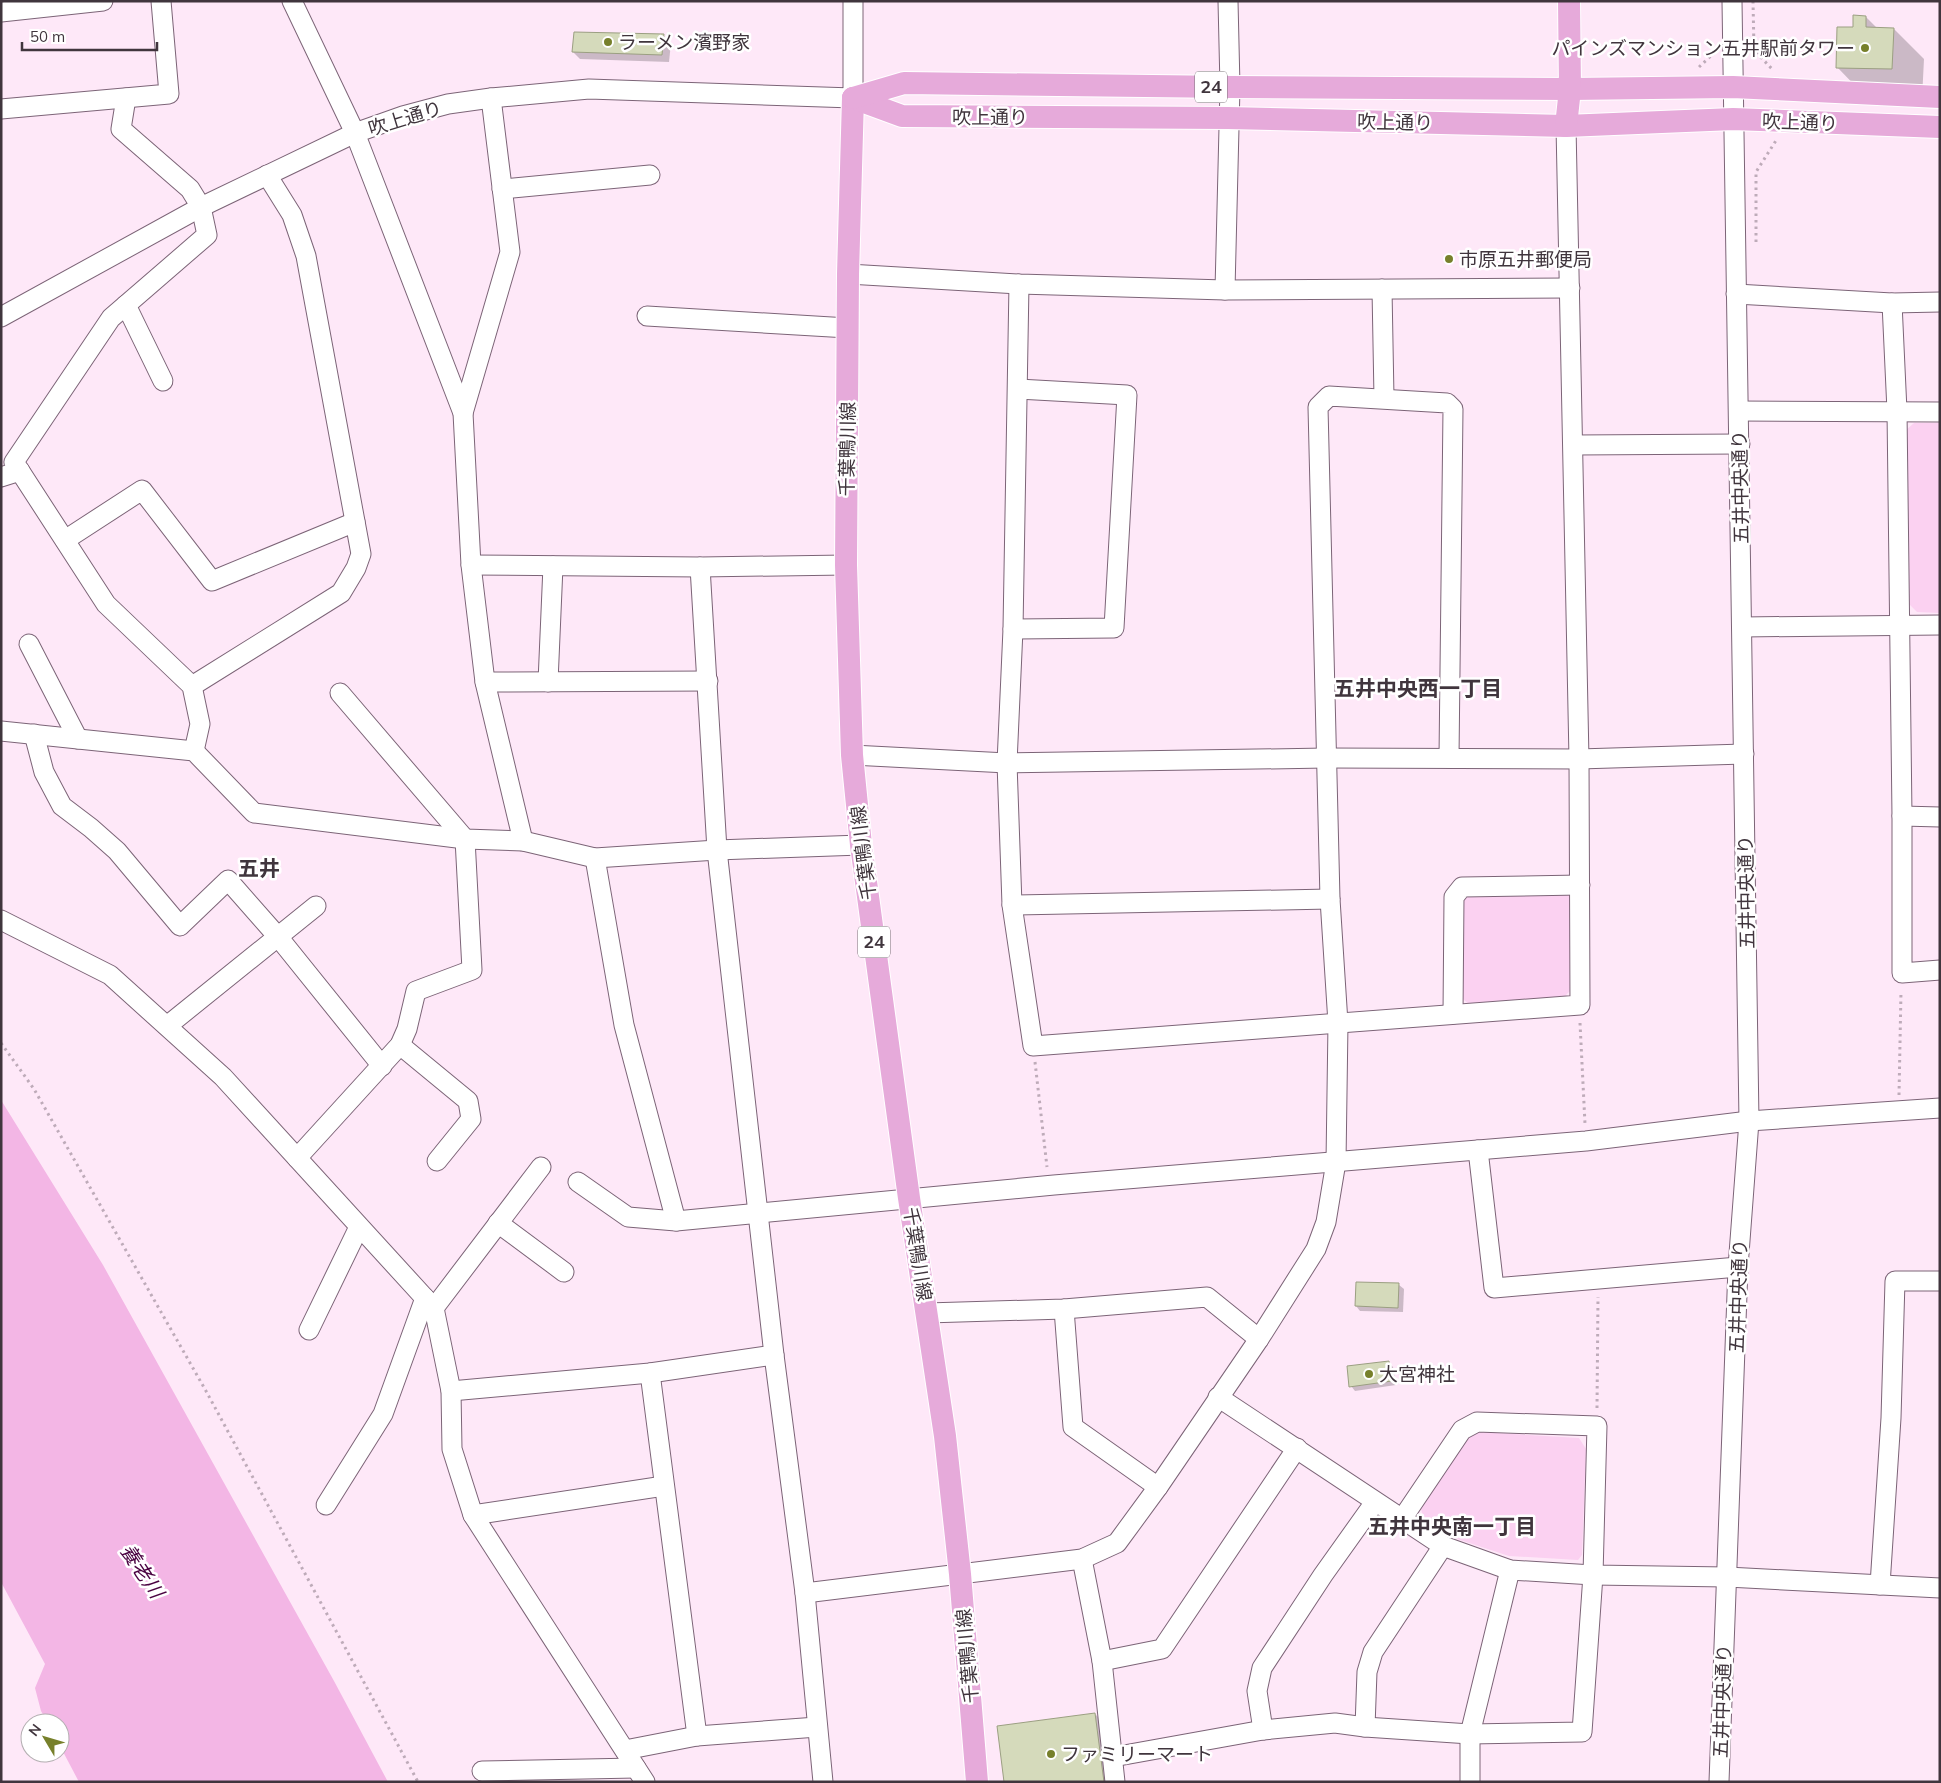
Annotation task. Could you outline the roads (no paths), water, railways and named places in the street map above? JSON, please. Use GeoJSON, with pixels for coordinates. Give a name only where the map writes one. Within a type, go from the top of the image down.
{"type":"FeatureCollection","features":[{"type":"Feature","properties":{"kind":"main road"},"geometry":{"type":"LineString","coordinates":[[1566,126],[1570,89],[1568,1]]}},
{"type":"Feature","properties":{"kind":"main road","name":"吹上通り"},"geometry":{"type":"LineString","coordinates":[[854,98],[904,83],[1230,88],[1570,89],[1733,87],[1940,97]]}},
{"type":"Feature","properties":{"kind":"main road","name":"吹上通り"},"geometry":{"type":"LineString","coordinates":[[854,98],[902,116],[1228,118],[1566,126],[1733,119],[1940,127]]}},
{"type":"Feature","properties":{"kind":"main road","name":"千葉鴨川線"},"geometry":{"type":"LineString","coordinates":[[854,98],[848,274],[846,565],[852,755],[861,845],[909,1198],[944,1436],[960,1574],[977,1782]]}},
{"type":"Feature","properties":{"kind":"street"},"geometry":{"type":"LineString","coordinates":[[1,12],[103,1]]}},
{"type":"Feature","properties":{"kind":"street"},"geometry":{"type":"LineString","coordinates":[[1,109],[169,94],[161,1]]}},
{"type":"Feature","properties":{"kind":"street"},"geometry":{"type":"LineString","coordinates":[[292,1],[355,133],[463,413],[471,565],[486,682],[523,841]]}},
{"type":"Feature","properties":{"kind":"street"},"geometry":{"type":"LineString","coordinates":[[853,1],[854,98]]}},
{"type":"Feature","properties":{"kind":"street"},"geometry":{"type":"LineString","coordinates":[[1224,290],[1230,88],[1228,1]]}},
{"type":"Feature","properties":{"kind":"street","name":"五井中央通り"},"geometry":{"type":"LineString","coordinates":[[1719,1782],[1738,1267],[1749,1121],[1732,1]]}},
{"type":"Feature","properties":{"kind":"street","name":"吹上通り"},"geometry":{"type":"LineString","coordinates":[[1,317],[201,207],[355,133],[403,116],[448,104],[589,89],[854,98]]}},
{"type":"Feature","properties":{"kind":"street"},"geometry":{"type":"LineString","coordinates":[[126,98],[121,129],[190,189],[201,207],[207,235],[111,318],[14,462],[106,604],[192,686],[200,724],[194,751]]}},
{"type":"Feature","properties":{"kind":"street"},"geometry":{"type":"LineString","coordinates":[[463,413],[510,252],[491,98]]}},
{"type":"Feature","properties":{"kind":"street"},"geometry":{"type":"LineString","coordinates":[[1019,284],[1013,629],[1007,764],[1012,905],[1033,1046],[1580,1005],[1580,759],[1566,126]]}},
{"type":"Feature","properties":{"kind":"street"},"geometry":{"type":"LineString","coordinates":[[192,686],[341,593],[356,568],[361,554],[306,256],[292,215],[267,175]]}},
{"type":"Feature","properties":{"kind":"street"},"geometry":{"type":"LineString","coordinates":[[502,189],[650,175]]}},
{"type":"Feature","properties":{"kind":"street"},"geometry":{"type":"LineString","coordinates":[[848,274],[1019,284],[1224,290],[1570,288]]}},
{"type":"Feature","properties":{"kind":"street"},"geometry":{"type":"LineString","coordinates":[[1382,289],[1384,398]]}},
{"type":"Feature","properties":{"kind":"street"},"geometry":{"type":"LineString","coordinates":[[1736,294],[1892,303],[1940,302]]}},
{"type":"Feature","properties":{"kind":"street"},"geometry":{"type":"LineString","coordinates":[[1892,303],[1897,411],[1902,973],[1940,970]]}},
{"type":"Feature","properties":{"kind":"street"},"geometry":{"type":"LineString","coordinates":[[126,305],[162,381]]}},
{"type":"Feature","properties":{"kind":"street"},"geometry":{"type":"LineString","coordinates":[[647,316],[848,328]]}},
{"type":"Feature","properties":{"kind":"street"},"geometry":{"type":"LineString","coordinates":[[1013,629],[1114,628],[1127,395],[1018,389]]}},
{"type":"Feature","properties":{"kind":"street"},"geometry":{"type":"LineString","coordinates":[[805,1593],[1082,1559],[1117,1543],[1259,1339],[1316,1248],[1326,1222],[1336,1162],[1338,1023],[1330,898],[1318,407],[1330,396],[1447,403],[1453,409],[1449,758]]}},
{"type":"Feature","properties":{"kind":"street"},"geometry":{"type":"LineString","coordinates":[[1739,411],[1940,412]]}},
{"type":"Feature","properties":{"kind":"street"},"geometry":{"type":"LineString","coordinates":[[1574,445],[1740,444]]}},
{"type":"Feature","properties":{"kind":"street"},"geometry":{"type":"LineString","coordinates":[[1,477],[20,471]]}},
{"type":"Feature","properties":{"kind":"street"},"geometry":{"type":"LineString","coordinates":[[65,540],[142,490],[212,581],[355,522]]}},
{"type":"Feature","properties":{"kind":"street"},"geometry":{"type":"LineString","coordinates":[[471,565],[700,567],[846,565]]}},
{"type":"Feature","properties":{"kind":"street"},"geometry":{"type":"LineString","coordinates":[[548,682],[553,566]]}},
{"type":"Feature","properties":{"kind":"street"},"geometry":{"type":"LineString","coordinates":[[700,567],[717,850],[757,1214],[805,1593],[816,1727],[823,1782]]}},
{"type":"Feature","properties":{"kind":"street"},"geometry":{"type":"LineString","coordinates":[[1742,627],[1940,625]]}},
{"type":"Feature","properties":{"kind":"street"},"geometry":{"type":"LineString","coordinates":[[29,644],[78,739]]}},
{"type":"Feature","properties":{"kind":"street"},"geometry":{"type":"LineString","coordinates":[[486,682],[708,681]]}},
{"type":"Feature","properties":{"kind":"street"},"geometry":{"type":"LineString","coordinates":[[297,1158],[400,1045],[407,1029],[416,991],[472,970],[465,839],[340,693]]}},
{"type":"Feature","properties":{"kind":"street"},"geometry":{"type":"LineString","coordinates":[[1,731],[194,751],[254,813],[465,839],[523,841],[595,858],[717,850],[861,845]]}},
{"type":"Feature","properties":{"kind":"street"},"geometry":{"type":"LineString","coordinates":[[34,734],[44,772],[62,806],[117,851],[180,926],[228,880],[279,938],[382,1066]]}},
{"type":"Feature","properties":{"kind":"street"},"geometry":{"type":"LineString","coordinates":[[852,755],[1007,764],[1326,758],[1580,759],[1744,754]]}},
{"type":"Feature","properties":{"kind":"street"},"geometry":{"type":"LineString","coordinates":[[1902,816],[1940,817]]}},
{"type":"Feature","properties":{"kind":"street"},"geometry":{"type":"LineString","coordinates":[[595,858],[624,1025],[676,1221]]}},
{"type":"Feature","properties":{"kind":"street"},"geometry":{"type":"LineString","coordinates":[[1452,1014],[1454,897],[1462,887],[1580,885]]}},
{"type":"Feature","properties":{"kind":"street"},"geometry":{"type":"LineString","coordinates":[[1012,905],[1330,898]]}},
{"type":"Feature","properties":{"kind":"street"},"geometry":{"type":"LineString","coordinates":[[167,1026],[279,938],[316,906]]}},
{"type":"Feature","properties":{"kind":"street"},"geometry":{"type":"LineString","coordinates":[[1,920],[110,975],[167,1026],[223,1077],[429,1303],[451,1391],[452,1449],[473,1515],[641,1775]]}},
{"type":"Feature","properties":{"kind":"street"},"geometry":{"type":"LineString","coordinates":[[400,1045],[468,1101],[471,1119],[437,1161]]}},
{"type":"Feature","properties":{"kind":"street"},"geometry":{"type":"LineString","coordinates":[[578,1182],[628,1217],[676,1221],[909,1198],[1586,1141],[1749,1121],[1940,1108]]}},
{"type":"Feature","properties":{"kind":"street"},"geometry":{"type":"LineString","coordinates":[[1478,1150],[1494,1288],[1738,1267]]}},
{"type":"Feature","properties":{"kind":"street"},"geometry":{"type":"LineString","coordinates":[[326,1505],[383,1414],[429,1303],[498,1223],[542,1167]]}},
{"type":"Feature","properties":{"kind":"street"},"geometry":{"type":"LineString","coordinates":[[498,1223],[564,1272]]}},
{"type":"Feature","properties":{"kind":"street"},"geometry":{"type":"LineString","coordinates":[[309,1330],[360,1227]]}},
{"type":"Feature","properties":{"kind":"street"},"geometry":{"type":"LineString","coordinates":[[1880,1585],[1891,1418],[1895,1281],[1940,1280]]}},
{"type":"Feature","properties":{"kind":"street"},"geometry":{"type":"LineString","coordinates":[[927,1313],[1064,1309],[1207,1297],[1259,1339]]}},
{"type":"Feature","properties":{"kind":"street"},"geometry":{"type":"LineString","coordinates":[[1064,1309],[1074,1427],[1158,1486]]}},
{"type":"Feature","properties":{"kind":"street"},"geometry":{"type":"LineString","coordinates":[[451,1391],[650,1373],[774,1355]]}},
{"type":"Feature","properties":{"kind":"street"},"geometry":{"type":"LineString","coordinates":[[650,1373],[697,1736]]}},
{"type":"Feature","properties":{"kind":"street"},"geometry":{"type":"LineString","coordinates":[[1218,1397],[1444,1546],[1510,1570],[1593,1575],[1727,1577],[1940,1588]]}},
{"type":"Feature","properties":{"kind":"street"},"geometry":{"type":"LineString","coordinates":[[1113,1757],[1263,1730],[1335,1723],[1365,1727],[1470,1734],[1582,1732],[1593,1575],[1597,1426],[1477,1422],[1462,1430],[1402,1519]]}},
{"type":"Feature","properties":{"kind":"street"},"geometry":{"type":"LineString","coordinates":[[1102,1661],[1162,1649],[1297,1448]]}},
{"type":"Feature","properties":{"kind":"street"},"geometry":{"type":"LineString","coordinates":[[473,1515],[664,1486]]}},
{"type":"Feature","properties":{"kind":"street"},"geometry":{"type":"LineString","coordinates":[[1263,1730],[1257,1691],[1262,1668],[1323,1575],[1375,1502]]}},
{"type":"Feature","properties":{"kind":"street"},"geometry":{"type":"LineString","coordinates":[[1365,1727],[1366,1672],[1373,1652],[1444,1546]]}},
{"type":"Feature","properties":{"kind":"street"},"geometry":{"type":"LineString","coordinates":[[1082,1559],[1102,1661],[1115,1782]]}},
{"type":"Feature","properties":{"kind":"street"},"geometry":{"type":"LineString","coordinates":[[1470,1782],[1470,1734],[1510,1570]]}},
{"type":"Feature","properties":{"kind":"street"},"geometry":{"type":"LineString","coordinates":[[625,1750],[697,1736],[816,1727]]}},
{"type":"Feature","properties":{"kind":"street"},"geometry":{"type":"LineString","coordinates":[[482,1772],[641,1775]]}},
{"type":"Feature","properties":{"kind":"water","name":"養老川"},"geometry":{"type":"Polygon","coordinates":[[[1,1100],[103,1265],[388,1782],[79,1782],[69,1763],[70,1713],[42,1713],[41,1711],[35,1688],[45,1664],[1,1582],[1,1100]]]}},
{"type":"Feature","properties":{"kind":"place","name":"ラーメン濱野家"},"geometry":{"type":"Point","coordinates":[608,42]}},
{"type":"Feature","properties":{"kind":"place","name":"パインズマンション五井駅前タワー"},"geometry":{"type":"Point","coordinates":[1865,48]}},
{"type":"Feature","properties":{"kind":"place","name":"市原五井郵便局"},"geometry":{"type":"Point","coordinates":[1449,259]}},
{"type":"Feature","properties":{"kind":"place","name":"大宮神社"},"geometry":{"type":"Point","coordinates":[1369,1374]}},
{"type":"Feature","properties":{"kind":"place","name":"ファミリーマート"},"geometry":{"type":"Point","coordinates":[1051,1754]}},
{"type":"Feature","properties":{"kind":"district","name":"五井中央西一丁目"},"geometry":{"type":"Point","coordinates":[1418,689]}},
{"type":"Feature","properties":{"kind":"district","name":"五井"},"geometry":{"type":"Point","coordinates":[259,869]}},
{"type":"Feature","properties":{"kind":"district","name":"五井中央南一丁目"},"geometry":{"type":"Point","coordinates":[1452,1527]}}]}
